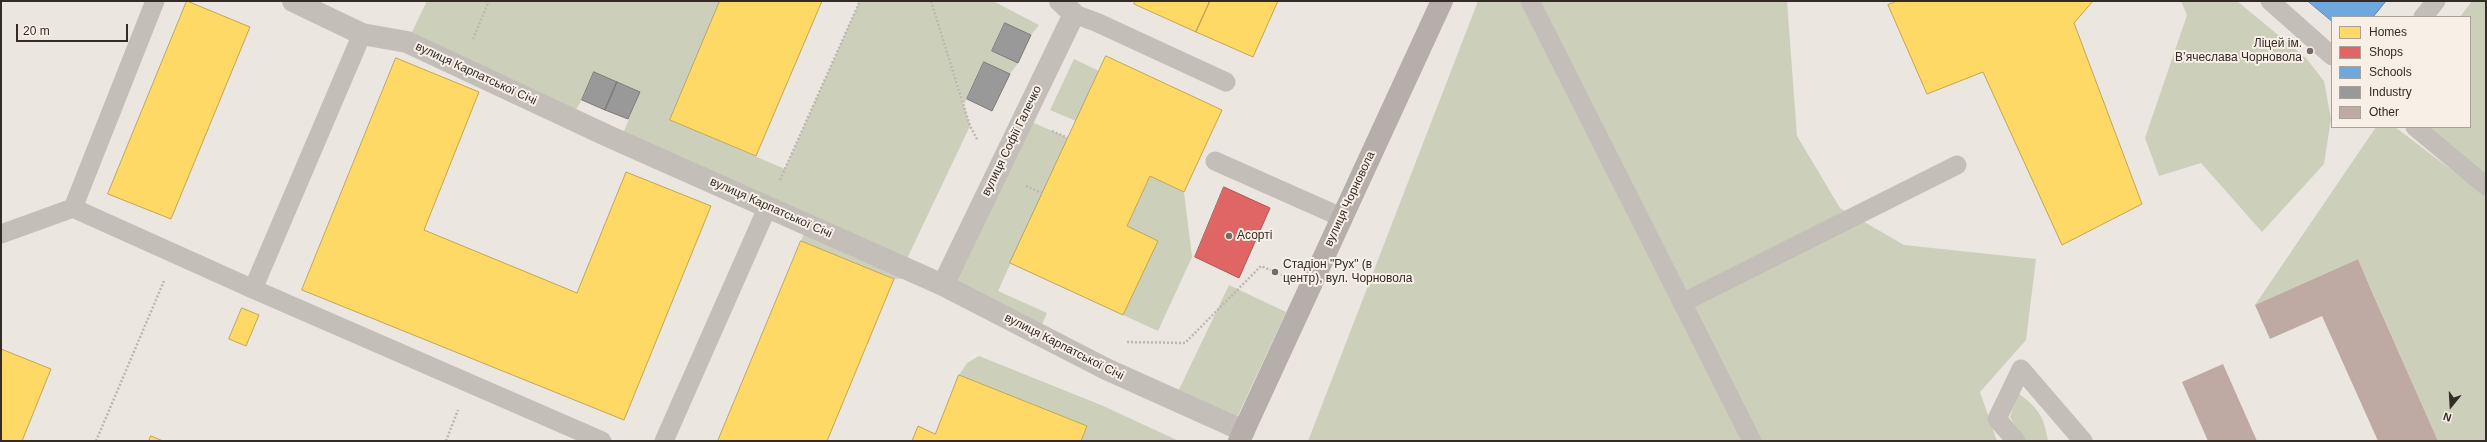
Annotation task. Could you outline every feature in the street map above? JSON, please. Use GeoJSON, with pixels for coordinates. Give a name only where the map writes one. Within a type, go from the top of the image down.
{"type":"FeatureCollection","features":[{"type":"Feature","properties":{"kind":"main road","name":"вулиця Чорновола"},"geometry":{"type":"LineString","coordinates":[[1242,436],[1341,217],[1442,1]]}},
{"type":"Feature","properties":{"kind":"street","name":"вулиця Карпатської Січі"},"geometry":{"type":"LineString","coordinates":[[293,1],[362,34],[407,42],[610,137],[943,285],[1106,369],[1242,436]]}},
{"type":"Feature","properties":{"kind":"street","name":"вулиця Софії Галечко"},"geometry":{"type":"LineString","coordinates":[[943,285],[996,173],[1067,8]]}},
{"type":"Feature","properties":{"kind":"lane"},"geometry":{"type":"LineString","coordinates":[[73,208],[155,1]]}},
{"type":"Feature","properties":{"kind":"lane"},"geometry":{"type":"LineString","coordinates":[[1530,1],[1752,441]]}},
{"type":"Feature","properties":{"kind":"lane"},"geometry":{"type":"LineString","coordinates":[[2270,1],[2331,55]]}},
{"type":"Feature","properties":{"kind":"lane"},"geometry":{"type":"LineString","coordinates":[[2424,16],[2436,1]]}},
{"type":"Feature","properties":{"kind":"lane"},"geometry":{"type":"LineString","coordinates":[[1067,8],[1226,82]]}},
{"type":"Feature","properties":{"kind":"lane"},"geometry":{"type":"LineString","coordinates":[[253,289],[362,34]]}},
{"type":"Feature","properties":{"kind":"lane"},"geometry":{"type":"LineString","coordinates":[[2416,128],[2486,186]]}},
{"type":"Feature","properties":{"kind":"lane"},"geometry":{"type":"LineString","coordinates":[[1215,161],[1341,217]]}},
{"type":"Feature","properties":{"kind":"lane"},"geometry":{"type":"LineString","coordinates":[[1682,303],[1957,165]]}},
{"type":"Feature","properties":{"kind":"lane"},"geometry":{"type":"LineString","coordinates":[[664,441],[768,206]]}},
{"type":"Feature","properties":{"kind":"lane"},"geometry":{"type":"LineString","coordinates":[[1,234],[73,208],[253,289],[602,441]]}},
{"type":"Feature","properties":{"kind":"lane"},"geometry":{"type":"LineString","coordinates":[[2016,441],[1997,419],[2021,369],[2083,441]]}},
{"type":"Feature","properties":{"kind":"path"},"geometry":{"type":"LineString","coordinates":[[461,67],[489,1]]}},
{"type":"Feature","properties":{"kind":"path"},"geometry":{"type":"LineString","coordinates":[[768,206],[860,1]]}},
{"type":"Feature","properties":{"kind":"path"},"geometry":{"type":"LineString","coordinates":[[931,1],[970,126],[996,173]]}},
{"type":"Feature","properties":{"kind":"path"},"geometry":{"type":"LineString","coordinates":[[96,441],[175,254]]}},
{"type":"Feature","properties":{"kind":"path"},"geometry":{"type":"LineString","coordinates":[[1121,342],[1185,343],[1261,266],[1309,287]]}},
{"type":"Feature","properties":{"kind":"green space"},"geometry":{"type":"Polygon","coordinates":[[[427,1],[720,1],[670,120],[785,169],[860,1],[993,1],[1039,25],[1031,35],[1005,23],[992,51],[1018,63],[1010,74],[984,62],[964,104],[948,53],[970,126],[903,267],[620,141],[640,92],[594,72],[582,100],[570,118],[407,42],[427,1]]]}},
{"type":"Feature","properties":{"kind":"green space"},"geometry":{"type":"Polygon","coordinates":[[[1478,1],[1787,1],[1797,136],[1840,208],[1904,245],[2036,259],[2026,340],[1980,392],[1997,441],[1308,441],[1478,1]]]}},
{"type":"Feature","properties":{"kind":"green space"},"geometry":{"type":"Polygon","coordinates":[[[2181,1],[2237,1],[2306,58],[2324,81],[2331,119],[2324,164],[2262,232],[2201,163],[2159,176],[2145,138],[2187,15],[2181,1]]]}},
{"type":"Feature","properties":{"kind":"green space"},"geometry":{"type":"Polygon","coordinates":[[[2472,1],[2486,1],[2486,179],[2426,128],[2471,128],[2471,16],[2461,16],[2472,1]]]}},
{"type":"Feature","properties":{"kind":"green space"},"geometry":{"type":"Polygon","coordinates":[[[1074,59],[1099,71],[1076,121],[1050,110],[1074,59]]]}},
{"type":"Feature","properties":{"kind":"green space"},"geometry":{"type":"Polygon","coordinates":[[[1023,118],[1068,138],[998,291],[1047,313],[1038,334],[943,285],[1023,118]]]}},
{"type":"Feature","properties":{"kind":"green space"},"geometry":{"type":"Polygon","coordinates":[[[2375,128],[2396,128],[2486,196],[2486,441],[2438,441],[2358,259],[2255,305],[2375,128]]]}},
{"type":"Feature","properties":{"kind":"green space"},"geometry":{"type":"Polygon","coordinates":[[[1150,176],[1184,192],[1192,257],[1158,331],[1123,315],[1157,241],[1127,226],[1150,176]]]}},
{"type":"Feature","properties":{"kind":"green space"},"geometry":{"type":"Polygon","coordinates":[[[805,231],[917,278],[894,279],[801,241],[805,231]]]}},
{"type":"Feature","properties":{"kind":"green space"},"geometry":{"type":"Polygon","coordinates":[[[1229,285],[1286,312],[1233,426],[1174,400],[1229,285]]]}},
{"type":"Feature","properties":{"kind":"green space"},"geometry":{"type":"Polygon","coordinates":[[[979,356],[1101,405],[1179,441],[1081,441],[1087,426],[959,375],[967,363],[979,356]]]}},
{"type":"Feature","properties":{"kind":"green space"},"geometry":{"type":"Polygon","coordinates":[[[2018,393],[2031,403],[2039,413],[2048,441],[2023,441],[2010,417],[2018,393]]]}},
{"type":"Feature","properties":{"kind":"building: Homes"},"geometry":{"type":"Polygon","coordinates":[[[187,1],[250,27],[171,219],[108,194],[187,1]]]}},
{"type":"Feature","properties":{"kind":"building: Homes"},"geometry":{"type":"Polygon","coordinates":[[[720,1],[822,1],[756,156],[670,120],[720,1]]]}},
{"type":"Feature","properties":{"kind":"building: Homes"},"geometry":{"type":"Polygon","coordinates":[[[1136,1],[1210,1],[1196,32],[1134,4],[1136,1]]]}},
{"type":"Feature","properties":{"kind":"building: Homes"},"geometry":{"type":"Polygon","coordinates":[[[1210,1],[1278,1],[1253,57],[1196,32],[1210,1]]]}},
{"type":"Feature","properties":{"kind":"building: Homes"},"geometry":{"type":"Polygon","coordinates":[[[1897,1],[2093,1],[2074,23],[2142,204],[2062,245],[1983,72],[1927,94],[1888,5],[1897,1]]]}},
{"type":"Feature","properties":{"kind":"building: Homes"},"geometry":{"type":"Polygon","coordinates":[[[1106,56],[1222,110],[1184,192],[1150,176],[1127,226],[1158,241],[1123,315],[1010,263],[1106,56]]]}},
{"type":"Feature","properties":{"kind":"building: Homes"},"geometry":{"type":"Polygon","coordinates":[[[396,58],[479,92],[424,230],[577,293],[626,172],[711,206],[624,420],[302,290],[396,58]]]}},
{"type":"Feature","properties":{"kind":"building: Homes"},"geometry":{"type":"Polygon","coordinates":[[[801,241],[894,279],[827,441],[718,441],[801,241]]]}},
{"type":"Feature","properties":{"kind":"building: Homes"},"geometry":{"type":"Polygon","coordinates":[[[242,308],[259,315],[246,346],[229,339],[242,308]]]}},
{"type":"Feature","properties":{"kind":"building: Homes"},"geometry":{"type":"Polygon","coordinates":[[[1,349],[51,369],[22,441],[1,441],[1,349]]]}},
{"type":"Feature","properties":{"kind":"building: Homes"},"geometry":{"type":"Polygon","coordinates":[[[959,375],[1087,426],[1081,441],[912,441],[918,426],[935,434],[959,375]]]}},
{"type":"Feature","properties":{"kind":"building: Homes"},"geometry":{"type":"Polygon","coordinates":[[[151,436],[163,441],[149,441],[151,436]]]}},
{"type":"Feature","properties":{"kind":"building: Shops"},"geometry":{"type":"Polygon","coordinates":[[[1224,187],[1270,208],[1239,278],[1195,257],[1224,187]]]}},
{"type":"Feature","properties":{"kind":"building: Schools"},"geometry":{"type":"Polygon","coordinates":[[[2308,1],[2386,1],[2374,16],[2331,16],[2331,20],[2308,1]]]}},
{"type":"Feature","properties":{"kind":"building: Industry"},"geometry":{"type":"Polygon","coordinates":[[[1005,23],[1031,35],[1018,63],[992,51],[1005,23]]]}},
{"type":"Feature","properties":{"kind":"building: Industry"},"geometry":{"type":"Polygon","coordinates":[[[984,62],[1010,74],[992,111],[967,99],[984,62]]]}},
{"type":"Feature","properties":{"kind":"building: Industry"},"geometry":{"type":"Polygon","coordinates":[[[594,72],[617,82],[605,110],[582,100],[594,72]]]}},
{"type":"Feature","properties":{"kind":"building: Industry"},"geometry":{"type":"Polygon","coordinates":[[[617,82],[640,92],[628,119],[605,110],[617,82]]]}},
{"type":"Feature","properties":{"kind":"building: Other"},"geometry":{"type":"Polygon","coordinates":[[[2358,259],[2438,441],[2378,441],[2322,316],[2270,339],[2255,305],[2358,259]]]}},
{"type":"Feature","properties":{"kind":"building: Other"},"geometry":{"type":"Polygon","coordinates":[[[2223,364],[2257,441],[2208,441],[2182,382],[2223,364]]]}},
{"type":"Feature","properties":{"kind":"place","name":"Ліцей ім. Вʼячеслава Чорновола"},"geometry":{"type":"Point","coordinates":[2310,51]}},
{"type":"Feature","properties":{"kind":"place","name":"Асорті"},"geometry":{"type":"Point","coordinates":[1229,236]}},
{"type":"Feature","properties":{"kind":"place","name":"Стадіон \"Рух\" (в центр), вул. Чорновола"},"geometry":{"type":"Point","coordinates":[1275,272]}}]}
